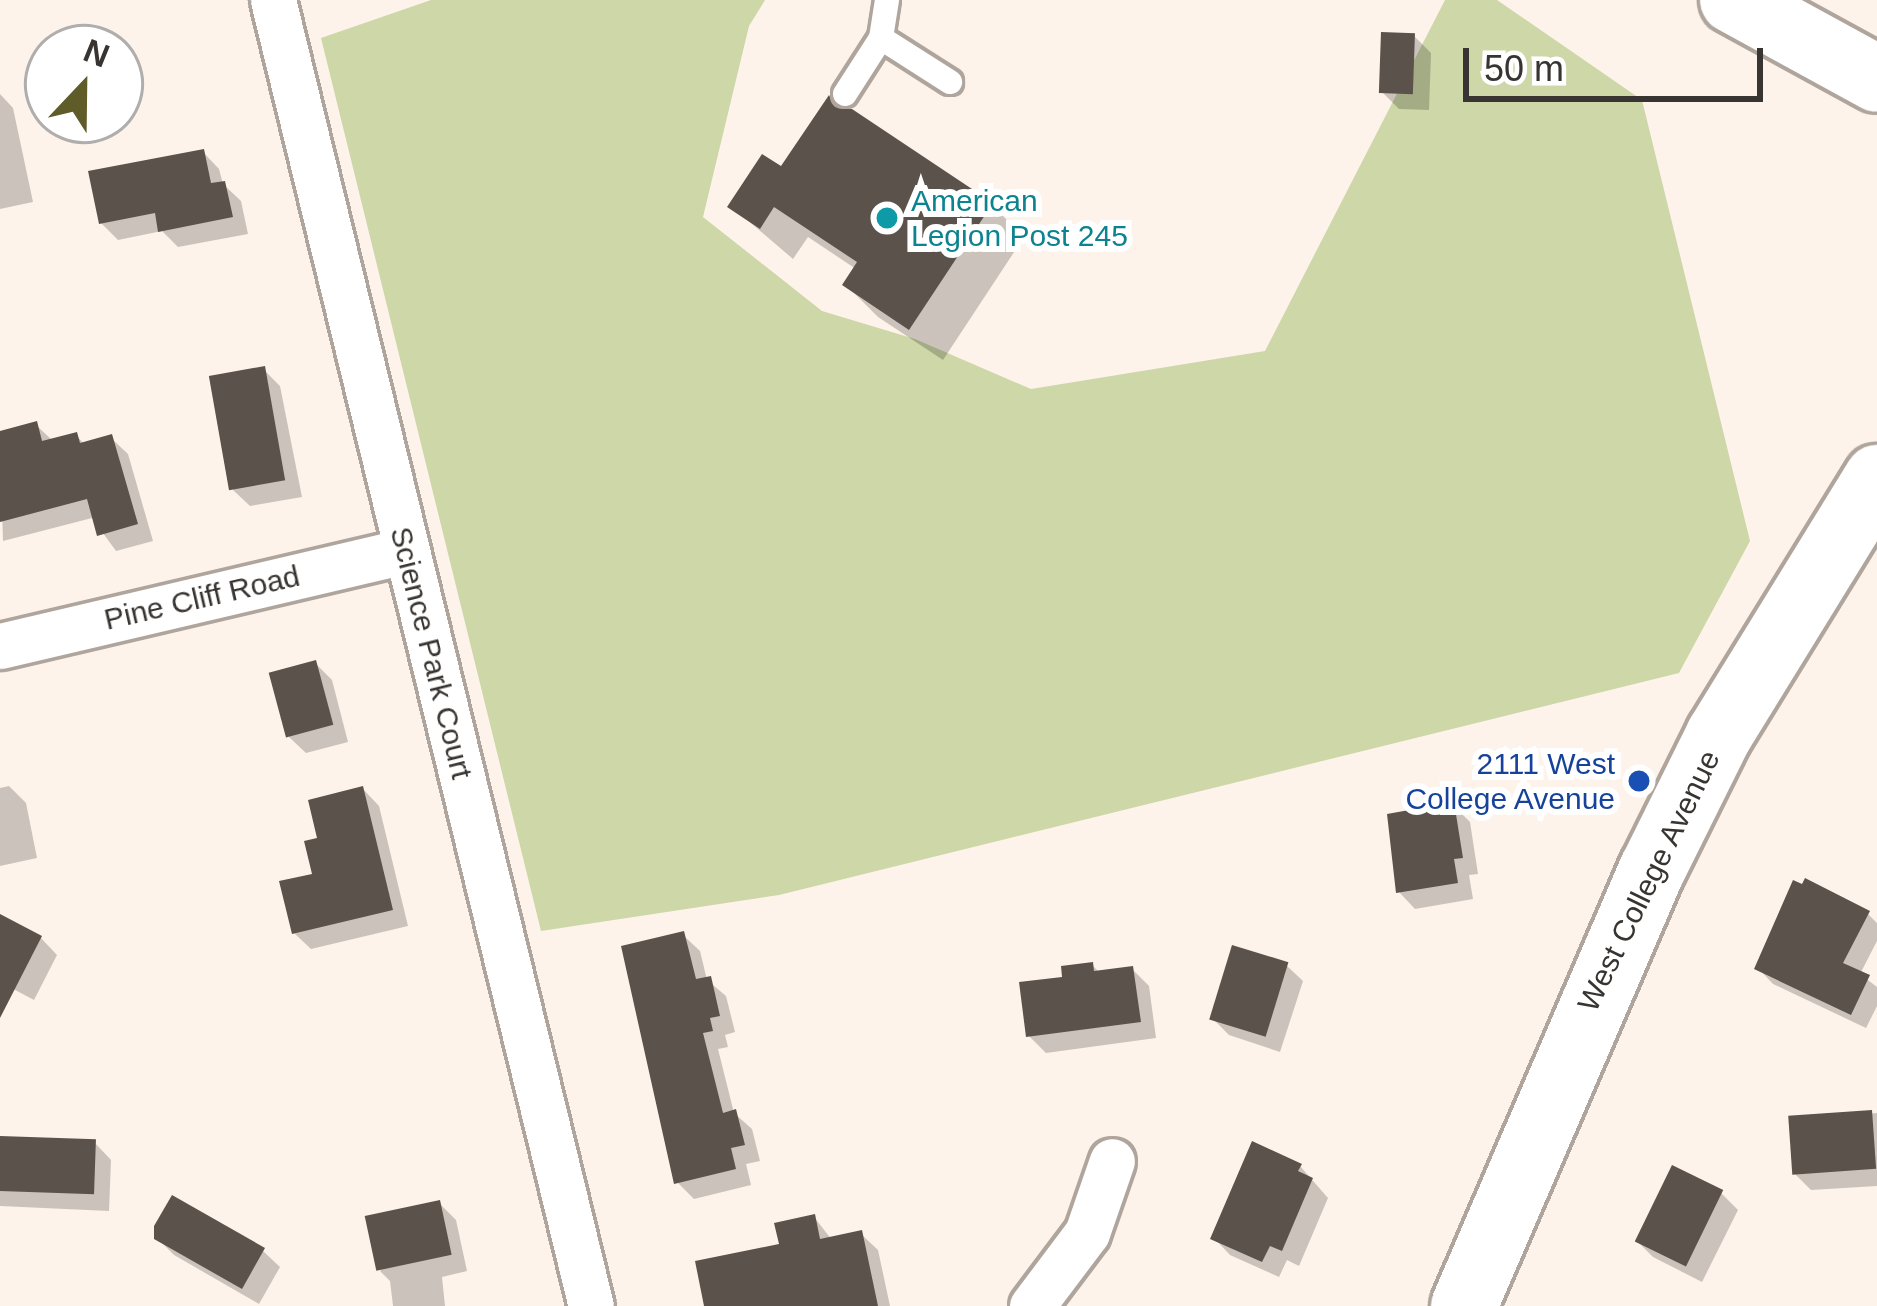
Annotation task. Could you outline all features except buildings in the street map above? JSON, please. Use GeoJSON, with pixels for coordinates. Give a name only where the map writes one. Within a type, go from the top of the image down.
{"type":"FeatureCollection","features":[{"type":"Feature","properties":{"kind":"main road"},"geometry":{"type":"LineString","coordinates":[[1757,14],[1877,50]]}},
{"type":"Feature","properties":{"kind":"main road"},"geometry":{"type":"LineString","coordinates":[[1757,14],[1877,79]]}},
{"type":"Feature","properties":{"kind":"main road"},"geometry":{"type":"LineString","coordinates":[[1757,14],[1845,76],[1877,112]]}},
{"type":"Feature","properties":{"kind":"main road","name":"West College Avenue"},"geometry":{"type":"LineString","coordinates":[[1465,1306],[1580,1028],[1661,850],[1719,735],[1877,478]]}},
{"type":"Feature","properties":{"kind":"street","name":"Science Park Court"},"geometry":{"type":"LineString","coordinates":[[273,0],[591,1306]]}},
{"type":"Feature","properties":{"kind":"street","name":"Pine Cliff Road"},"geometry":{"type":"LineString","coordinates":[[0,646],[405,550]]}},
{"type":"Feature","properties":{"kind":"street"},"geometry":{"type":"LineString","coordinates":[[1032,1306],[1087,1232],[1112,1161]]}},
{"type":"Feature","properties":{"kind":"lane"},"geometry":{"type":"LineString","coordinates":[[845,94],[881,38],[887,0]]}},
{"type":"Feature","properties":{"kind":"lane"},"geometry":{"type":"LineString","coordinates":[[881,38],[950,82]]}},
{"type":"Feature","properties":{"kind":"green space"},"geometry":{"type":"Polygon","coordinates":[[[431,0],[765,0],[749,26],[703,217],[822,311],[915,339],[1031,389],[1265,351],[1445,0],[1497,0],[1642,100],[1750,541],[1679,673],[779,895],[541,931],[321,38],[431,0]]]}},
{"type":"Feature","properties":{"kind":"place","name":"American Legion Post 245"},"geometry":{"type":"Point","coordinates":[887,218]}},
{"type":"Feature","properties":{"kind":"place","name":"2111 West College Avenue"},"geometry":{"type":"Point","coordinates":[1639,781]}}]}
